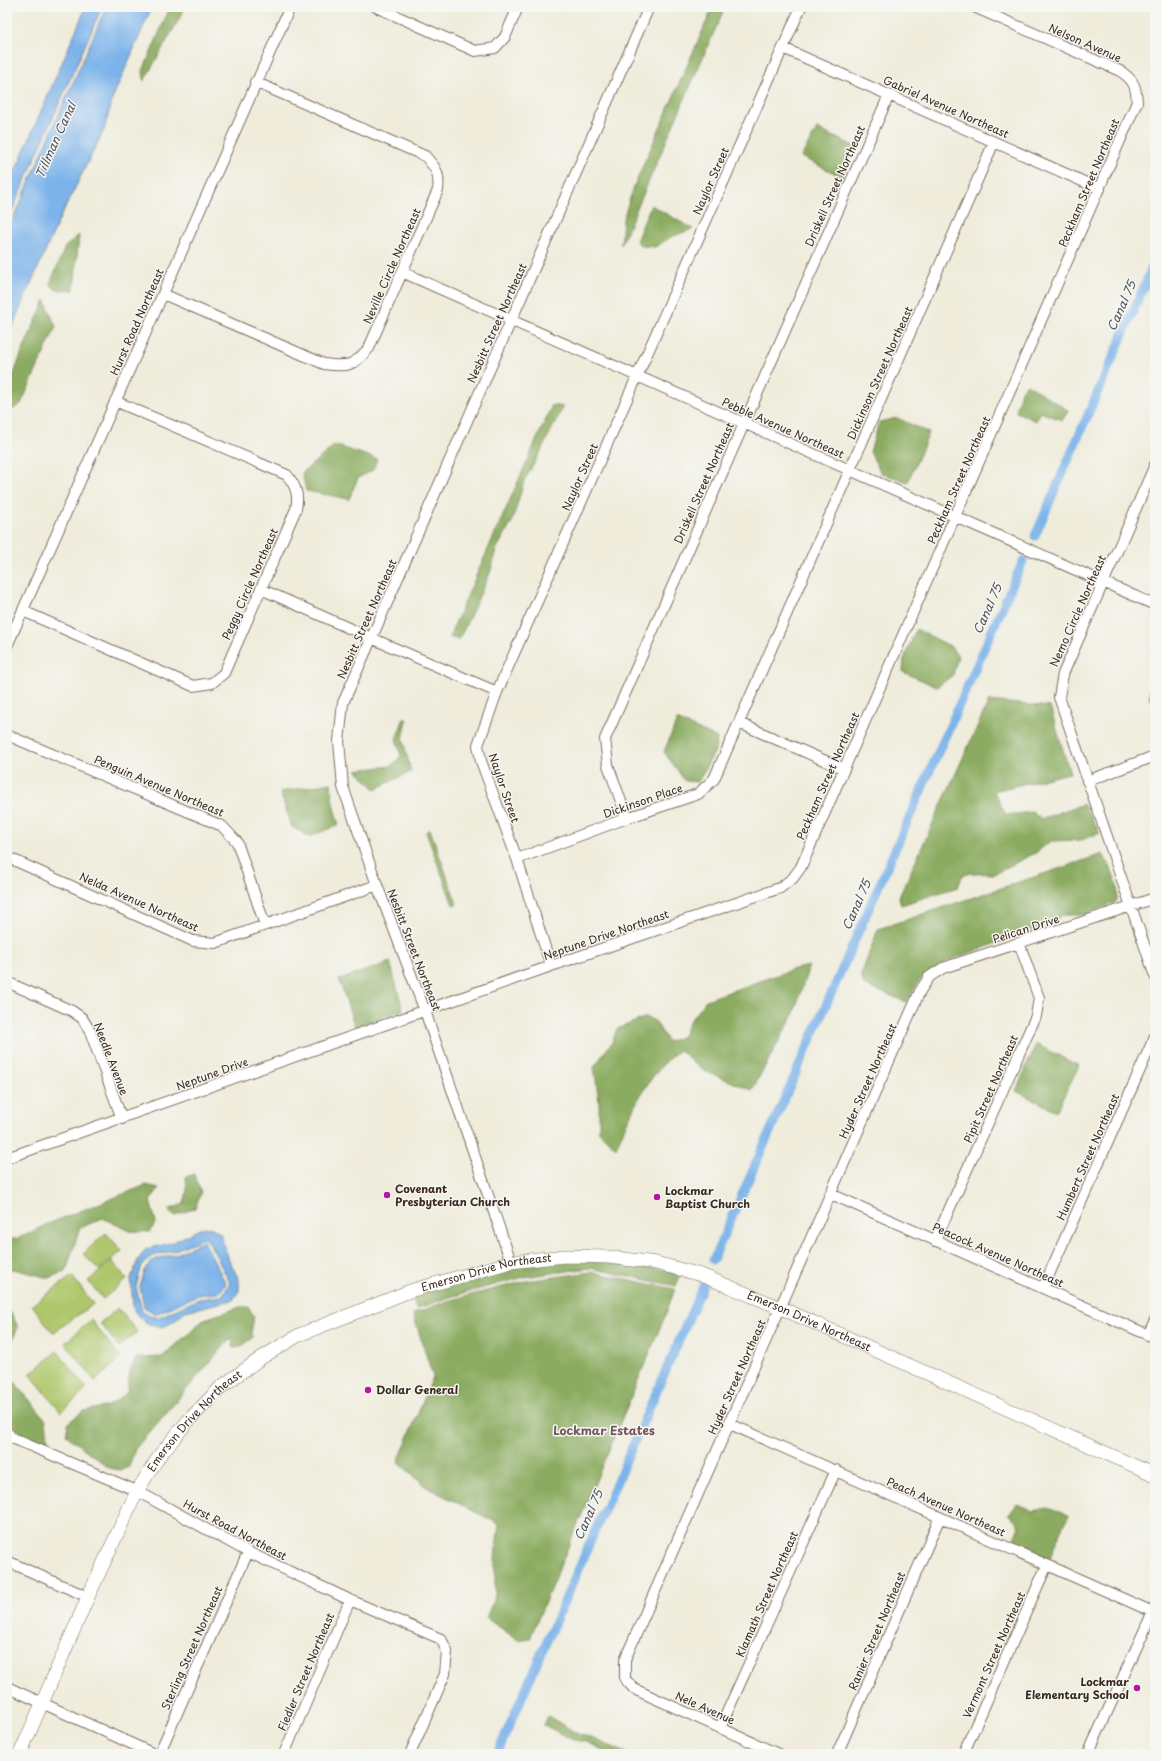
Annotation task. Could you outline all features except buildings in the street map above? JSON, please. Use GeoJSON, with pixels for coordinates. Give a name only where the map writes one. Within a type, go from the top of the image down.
{"type":"FeatureCollection","features":[{"type":"Feature","properties":{"kind":"street","name":"Hurst Road Northeast"},"geometry":{"type":"LineString","coordinates":[[7,646],[255,82],[290,7]]}},
{"type":"Feature","properties":{"kind":"street"},"geometry":{"type":"LineString","coordinates":[[376,7],[474,51],[494,48],[505,38],[518,7]]}},
{"type":"Feature","properties":{"kind":"street","name":"Nesbitt Street Northeast"},"geometry":{"type":"LineString","coordinates":[[511,1262],[425,1011],[377,885],[343,787],[338,740],[343,703],[649,7]]}},
{"type":"Feature","properties":{"kind":"street","name":"Naylor Street"},"geometry":{"type":"LineString","coordinates":[[551,966],[516,859],[481,761],[478,745],[497,692],[801,7]]}},
{"type":"Feature","properties":{"kind":"street","name":"Nelson Avenue"},"geometry":{"type":"LineString","coordinates":[[974,7],[1120,71],[1130,78],[1136,89]]}},
{"type":"Feature","properties":{"kind":"street","name":"Gabriel Avenue Northeast"},"geometry":{"type":"LineString","coordinates":[[783,48],[1100,189]]}},
{"type":"Feature","properties":{"kind":"street","name":"Neville Circle Northeast"},"geometry":{"type":"LineString","coordinates":[[163,294],[324,364],[344,367],[359,360],[369,348],[438,190],[439,180],[436,167],[425,156],[255,82]]}},
{"type":"Feature","properties":{"kind":"street","name":"Peckham Street Northeast"},"geometry":{"type":"LineString","coordinates":[[793,878],[801,867],[1100,189],[1137,102],[1136,89]]}},
{"type":"Feature","properties":{"kind":"street","name":"Driskell Street Northeast"},"geometry":{"type":"LineString","coordinates":[[627,818],[608,765],[605,738],[889,95]]}},
{"type":"Feature","properties":{"kind":"street","name":"Dickinson Street Northeast"},"geometry":{"type":"LineString","coordinates":[[739,723],[994,142]]}},
{"type":"Feature","properties":{"kind":"street","name":"Pebble Avenue Northeast"},"geometry":{"type":"LineString","coordinates":[[402,272],[1155,605]]}},
{"type":"Feature","properties":{"kind":"street","name":"Peggy Circle Northeast"},"geometry":{"type":"LineString","coordinates":[[23,611],[193,686],[212,683],[224,673],[261,589],[296,509],[299,498],[294,483],[287,475],[115,401]]}},
{"type":"Feature","properties":{"kind":"street","name":"Nemo Circle Northeast"},"geometry":{"type":"LineString","coordinates":[[1131,906],[1059,697],[1062,674],[1152,478],[1155,465]]}},
{"type":"Feature","properties":{"kind":"street"},"geometry":{"type":"LineString","coordinates":[[261,589],[497,692]]}},
{"type":"Feature","properties":{"kind":"street"},"geometry":{"type":"LineString","coordinates":[[739,723],[844,768]]}},
{"type":"Feature","properties":{"kind":"street","name":"Dickinson Place"},"geometry":{"type":"LineString","coordinates":[[516,859],[627,818],[698,794],[714,780],[739,723]]}},
{"type":"Feature","properties":{"kind":"street","name":"Penguin Avenue Northeast"},"geometry":{"type":"LineString","coordinates":[[7,735],[222,826],[237,842],[265,925]]}},
{"type":"Feature","properties":{"kind":"street"},"geometry":{"type":"LineString","coordinates":[[1087,781],[1155,756]]}},
{"type":"Feature","properties":{"kind":"street","name":"Nelda Avenue Northeast"},"geometry":{"type":"LineString","coordinates":[[7,857],[193,941],[215,943],[377,885]]}},
{"type":"Feature","properties":{"kind":"street","name":"Neptune Drive Northeast"},"geometry":{"type":"LineString","coordinates":[[425,1011],[551,966],[780,888],[793,878]]}},
{"type":"Feature","properties":{"kind":"street","name":"Pelican Drive"},"geometry":{"type":"LineString","coordinates":[[929,977],[943,968],[1155,898]]}},
{"type":"Feature","properties":{"kind":"street"},"geometry":{"type":"LineString","coordinates":[[1131,906],[1155,976]]}},
{"type":"Feature","properties":{"kind":"street","name":"Pipit Street Northeast"},"geometry":{"type":"LineString","coordinates":[[935,1240],[1036,1016],[1039,998],[1019,944]]}},
{"type":"Feature","properties":{"kind":"street","name":"Hyder Street Northeast"},"geometry":{"type":"LineString","coordinates":[[625,1679],[625,1660],[920,991],[929,977]]}},
{"type":"Feature","properties":{"kind":"street","name":"Needle Avenue"},"geometry":{"type":"LineString","coordinates":[[7,982],[72,1011],[82,1018],[90,1031],[122,1119]]}},
{"type":"Feature","properties":{"kind":"street","name":"Neptune Drive"},"geometry":{"type":"LineString","coordinates":[[7,1158],[122,1119],[425,1011]]}},
{"type":"Feature","properties":{"kind":"street","name":"Humbert Street Northeast"},"geometry":{"type":"LineString","coordinates":[[1043,1288],[1153,1048],[1155,1036]]}},
{"type":"Feature","properties":{"kind":"street","name":"Peacock Avenue Northeast"},"geometry":{"type":"LineString","coordinates":[[831,1194],[1152,1336]]}},
{"type":"Feature","properties":{"kind":"street","name":"Emerson Drive Northeast"},"geometry":{"type":"LineString","coordinates":[[20,1754],[88,1597],[137,1491],[160,1455],[193,1416],[221,1387],[261,1358],[299,1335],[410,1291],[511,1262],[565,1256],[608,1257],[656,1263],[701,1275],[781,1308],[1155,1475]]}},
{"type":"Feature","properties":{"kind":"street"},"geometry":{"type":"LineString","coordinates":[[1152,1336],[1155,1320]]}},
{"type":"Feature","properties":{"kind":"street","name":"Peach Avenue Northeast"},"geometry":{"type":"LineString","coordinates":[[730,1424],[1047,1565],[1154,1609]]}},
{"type":"Feature","properties":{"kind":"street","name":"Hurst Road Northeast"},"geometry":{"type":"LineString","coordinates":[[7,1432],[12,1438],[137,1491],[248,1552],[350,1600],[441,1639],[447,1651],[445,1674],[410,1754]]}},
{"type":"Feature","properties":{"kind":"street","name":"Klamath Street Northeast"},"geometry":{"type":"LineString","coordinates":[[720,1728],[836,1470]]}},
{"type":"Feature","properties":{"kind":"street","name":"Ranier Street Northeast"},"geometry":{"type":"LineString","coordinates":[[837,1754],[940,1517]]}},
{"type":"Feature","properties":{"kind":"street","name":"Sterling Street Northeast"},"geometry":{"type":"LineString","coordinates":[[159,1754],[248,1552]]}},
{"type":"Feature","properties":{"kind":"street"},"geometry":{"type":"LineString","coordinates":[[7,1561],[88,1597]]}},
{"type":"Feature","properties":{"kind":"street","name":"Vermont Street Northeast"},"geometry":{"type":"LineString","coordinates":[[963,1754],[1047,1565]]}},
{"type":"Feature","properties":{"kind":"street","name":"Fiedler Street Northeast"},"geometry":{"type":"LineString","coordinates":[[284,1754],[350,1600]]}},
{"type":"Feature","properties":{"kind":"street"},"geometry":{"type":"LineString","coordinates":[[1088,1754],[1154,1609]]}},
{"type":"Feature","properties":{"kind":"street","name":"Nele Avenue"},"geometry":{"type":"LineString","coordinates":[[625,1679],[634,1689],[778,1754]]}},
{"type":"Feature","properties":{"kind":"street"},"geometry":{"type":"LineString","coordinates":[[7,1687],[154,1754]]}},
{"type":"Feature","properties":{"kind":"green space"},"geometry":{"type":"Polygon","coordinates":[[[170,7],[186,7],[144,81],[143,71],[170,7]]]}},
{"type":"Feature","properties":{"kind":"green space"},"geometry":{"type":"Polygon","coordinates":[[[713,7],[725,7],[621,245],[623,219],[634,186],[713,7]]]}},
{"type":"Feature","properties":{"kind":"green space"},"geometry":{"type":"Polygon","coordinates":[[[817,129],[854,146],[842,177],[801,157],[817,129]]]}},
{"type":"Feature","properties":{"kind":"green space"},"geometry":{"type":"Polygon","coordinates":[[[651,205],[693,229],[671,237],[655,247],[641,246],[636,241],[651,205]]]}},
{"type":"Feature","properties":{"kind":"green space"},"geometry":{"type":"Polygon","coordinates":[[[79,235],[74,290],[56,290],[50,284],[65,247],[79,235]]]}},
{"type":"Feature","properties":{"kind":"green space"},"geometry":{"type":"Polygon","coordinates":[[[45,300],[56,327],[21,404],[7,413],[8,399],[15,370],[45,300]]]}},
{"type":"Feature","properties":{"kind":"green space"},"geometry":{"type":"Polygon","coordinates":[[[1027,384],[1069,411],[1062,420],[1040,412],[1036,421],[1016,412],[1021,391],[1027,384]]]}},
{"type":"Feature","properties":{"kind":"green space"},"geometry":{"type":"Polygon","coordinates":[[[552,405],[563,407],[524,481],[512,522],[497,548],[490,573],[459,640],[449,637],[552,405]]]}},
{"type":"Feature","properties":{"kind":"green space"},"geometry":{"type":"Polygon","coordinates":[[[897,418],[929,433],[908,482],[881,473],[870,452],[879,422],[897,418]]]}},
{"type":"Feature","properties":{"kind":"green space"},"geometry":{"type":"Polygon","coordinates":[[[335,445],[377,459],[373,470],[358,478],[349,499],[306,491],[302,473],[335,445]]]}},
{"type":"Feature","properties":{"kind":"green space"},"geometry":{"type":"Polygon","coordinates":[[[916,629],[950,646],[958,656],[953,675],[937,687],[903,672],[904,659],[916,629]]]}},
{"type":"Feature","properties":{"kind":"green space"},"geometry":{"type":"Polygon","coordinates":[[[1155,683],[1155,701],[1149,699],[1151,684],[1155,683]]]}},
{"type":"Feature","properties":{"kind":"green space"},"geometry":{"type":"Polygon","coordinates":[[[989,701],[1050,707],[1070,773],[994,791],[1006,815],[1032,812],[1041,819],[1083,804],[1100,833],[1081,840],[1051,841],[1037,852],[994,874],[971,873],[962,876],[958,887],[901,905],[899,897],[989,701]]]}},
{"type":"Feature","properties":{"kind":"green space"},"geometry":{"type":"Polygon","coordinates":[[[404,718],[407,720],[403,739],[411,772],[375,789],[356,770],[391,766],[401,756],[396,739],[404,718]]]}},
{"type":"Feature","properties":{"kind":"green space"},"geometry":{"type":"Polygon","coordinates":[[[677,720],[717,738],[715,751],[698,782],[685,781],[664,752],[677,720]]]}},
{"type":"Feature","properties":{"kind":"green space"},"geometry":{"type":"Polygon","coordinates":[[[331,783],[333,804],[339,825],[309,837],[292,827],[280,792],[331,783]]]}},
{"type":"Feature","properties":{"kind":"green space"},"geometry":{"type":"Polygon","coordinates":[[[430,829],[457,904],[453,905],[426,832],[430,829]]]}},
{"type":"Feature","properties":{"kind":"green space"},"geometry":{"type":"Polygon","coordinates":[[[1103,854],[1112,871],[1116,884],[1116,902],[1084,915],[1061,915],[1055,922],[947,961],[920,980],[906,1002],[864,985],[861,975],[878,929],[1103,854]]]}},
{"type":"Feature","properties":{"kind":"green space"},"geometry":{"type":"Polygon","coordinates":[[[390,962],[403,1010],[355,1027],[339,980],[390,962]]]}},
{"type":"Feature","properties":{"kind":"green space"},"geometry":{"type":"Polygon","coordinates":[[[809,966],[793,1016],[752,1090],[704,1071],[679,1050],[657,1071],[641,1094],[616,1148],[599,1132],[599,1102],[594,1067],[612,1042],[617,1029],[646,1017],[655,1021],[668,1042],[683,1036],[689,1022],[706,1000],[794,969],[809,966]]]}},
{"type":"Feature","properties":{"kind":"green space"},"geometry":{"type":"Polygon","coordinates":[[[1036,1044],[1079,1066],[1056,1111],[1016,1091],[1036,1044]]]}},
{"type":"Feature","properties":{"kind":"green space"},"geometry":{"type":"Polygon","coordinates":[[[194,1174],[201,1193],[195,1208],[175,1216],[168,1210],[184,1204],[187,1191],[186,1177],[194,1174]]]}},
{"type":"Feature","properties":{"kind":"green space"},"geometry":{"type":"Polygon","coordinates":[[[146,1185],[159,1188],[150,1201],[156,1222],[150,1232],[129,1231],[103,1218],[80,1228],[66,1271],[49,1278],[13,1269],[7,1270],[7,1239],[17,1239],[45,1225],[146,1185]]]}},
{"type":"Feature","properties":{"kind":"green space"},"geometry":{"type":"Polygon","coordinates":[[[106,1233],[122,1251],[99,1270],[83,1254],[106,1233]]]}},
{"type":"Feature","properties":{"kind":"green space"},"geometry":{"type":"Polygon","coordinates":[[[566,1260],[624,1264],[681,1274],[676,1286],[590,1268],[524,1277],[446,1298],[416,1309],[413,1298],[410,1296],[512,1266],[566,1260]]]}},
{"type":"Feature","properties":{"kind":"green space"},"geometry":{"type":"Polygon","coordinates":[[[112,1261],[127,1279],[103,1299],[88,1281],[112,1261]]]}},
{"type":"Feature","properties":{"kind":"green space"},"geometry":{"type":"Polygon","coordinates":[[[591,1272],[675,1289],[530,1638],[518,1640],[486,1618],[495,1596],[495,1558],[499,1524],[428,1488],[398,1462],[433,1377],[413,1314],[447,1301],[526,1281],[591,1272]]]}},
{"type":"Feature","properties":{"kind":"green space"},"geometry":{"type":"Polygon","coordinates":[[[72,1276],[93,1304],[53,1333],[32,1305],[72,1276]]]}},
{"type":"Feature","properties":{"kind":"green space"},"geometry":{"type":"Polygon","coordinates":[[[240,1307],[248,1307],[254,1316],[251,1334],[253,1337],[241,1347],[233,1348],[232,1337],[135,1449],[129,1467],[121,1470],[109,1468],[66,1435],[68,1423],[83,1411],[108,1406],[127,1393],[130,1371],[136,1358],[162,1357],[188,1335],[202,1320],[240,1307]]]}},
{"type":"Feature","properties":{"kind":"green space"},"geometry":{"type":"Polygon","coordinates":[[[118,1308],[137,1332],[119,1347],[100,1323],[118,1308]]]}},
{"type":"Feature","properties":{"kind":"green space"},"geometry":{"type":"Polygon","coordinates":[[[7,1311],[11,1313],[18,1327],[7,1354],[7,1311]]]}},
{"type":"Feature","properties":{"kind":"green space"},"geometry":{"type":"Polygon","coordinates":[[[91,1320],[121,1358],[95,1381],[65,1343],[91,1320]]]}},
{"type":"Feature","properties":{"kind":"green space"},"geometry":{"type":"Polygon","coordinates":[[[57,1351],[87,1389],[61,1412],[30,1374],[57,1351]]]}},
{"type":"Feature","properties":{"kind":"green space"},"geometry":{"type":"Polygon","coordinates":[[[7,1357],[9,1375],[46,1420],[48,1440],[41,1444],[23,1435],[7,1421],[7,1357]]]}},
{"type":"Feature","properties":{"kind":"green space"},"geometry":{"type":"Polygon","coordinates":[[[1017,1504],[1033,1511],[1048,1508],[1069,1515],[1048,1560],[1012,1543],[1019,1525],[1009,1515],[1017,1504]]]}},
{"type":"Feature","properties":{"kind":"green space"},"geometry":{"type":"Polygon","coordinates":[[[548,1716],[578,1734],[589,1737],[629,1754],[612,1754],[586,1742],[573,1740],[544,1725],[548,1716]]]}},
{"type":"Feature","properties":{"kind":"water"},"geometry":{"type":"Polygon","coordinates":[[[86,7],[102,7],[7,222],[7,190],[86,7]]]}},
{"type":"Feature","properties":{"kind":"water","name":"Tillman Canal"},"geometry":{"type":"Polygon","coordinates":[[[106,7],[152,7],[113,97],[104,130],[59,220],[7,338],[7,233],[106,7]]]}},
{"type":"Feature","properties":{"kind":"water"},"geometry":{"type":"Polygon","coordinates":[[[204,1227],[212,1228],[220,1233],[229,1260],[239,1280],[239,1291],[233,1300],[185,1311],[173,1322],[163,1327],[155,1326],[146,1323],[138,1316],[133,1308],[131,1278],[138,1260],[146,1249],[171,1243],[204,1227]],[[204,1238],[175,1250],[153,1256],[142,1265],[136,1287],[142,1311],[157,1318],[199,1299],[222,1296],[230,1283],[208,1240],[204,1238]]]}},
{"type":"Feature","properties":{"kind":"water"},"geometry":{"type":"Polygon","coordinates":[[[204,1241],[226,1284],[219,1293],[198,1295],[156,1314],[144,1307],[140,1287],[146,1267],[156,1259],[176,1254],[204,1241]]]}},
{"type":"Feature","properties":{"kind":"waterway","name":"Canal 75"},"geometry":{"type":"LineString","coordinates":[[1035,536],[1155,261]]}},
{"type":"Feature","properties":{"kind":"waterway","name":"Canal 75"},"geometry":{"type":"LineString","coordinates":[[1149,275],[1155,277]]}},
{"type":"Feature","properties":{"kind":"waterway","name":"Canal 75"},"geometry":{"type":"LineString","coordinates":[[713,1260],[1023,561]]}},
{"type":"Feature","properties":{"kind":"waterway","name":"Canal 75"},"geometry":{"type":"LineString","coordinates":[[497,1754],[703,1286]]}},
{"type":"Feature","properties":{"kind":"place","name":"Covenant Presbyterian Church"},"geometry":{"type":"Point","coordinates":[387,1195]}},
{"type":"Feature","properties":{"kind":"place","name":"Lockmar Baptist Church"},"geometry":{"type":"Point","coordinates":[657,1197]}},
{"type":"Feature","properties":{"kind":"place","name":"Dollar General"},"geometry":{"type":"Point","coordinates":[368,1390]}},
{"type":"Feature","properties":{"kind":"place","name":"Lockmar Elementary School"},"geometry":{"type":"Point","coordinates":[1137,1688]}},
{"type":"Feature","properties":{"kind":"district","name":"Lockmar Estates"},"geometry":{"type":"Point","coordinates":[604,1431]}}]}
